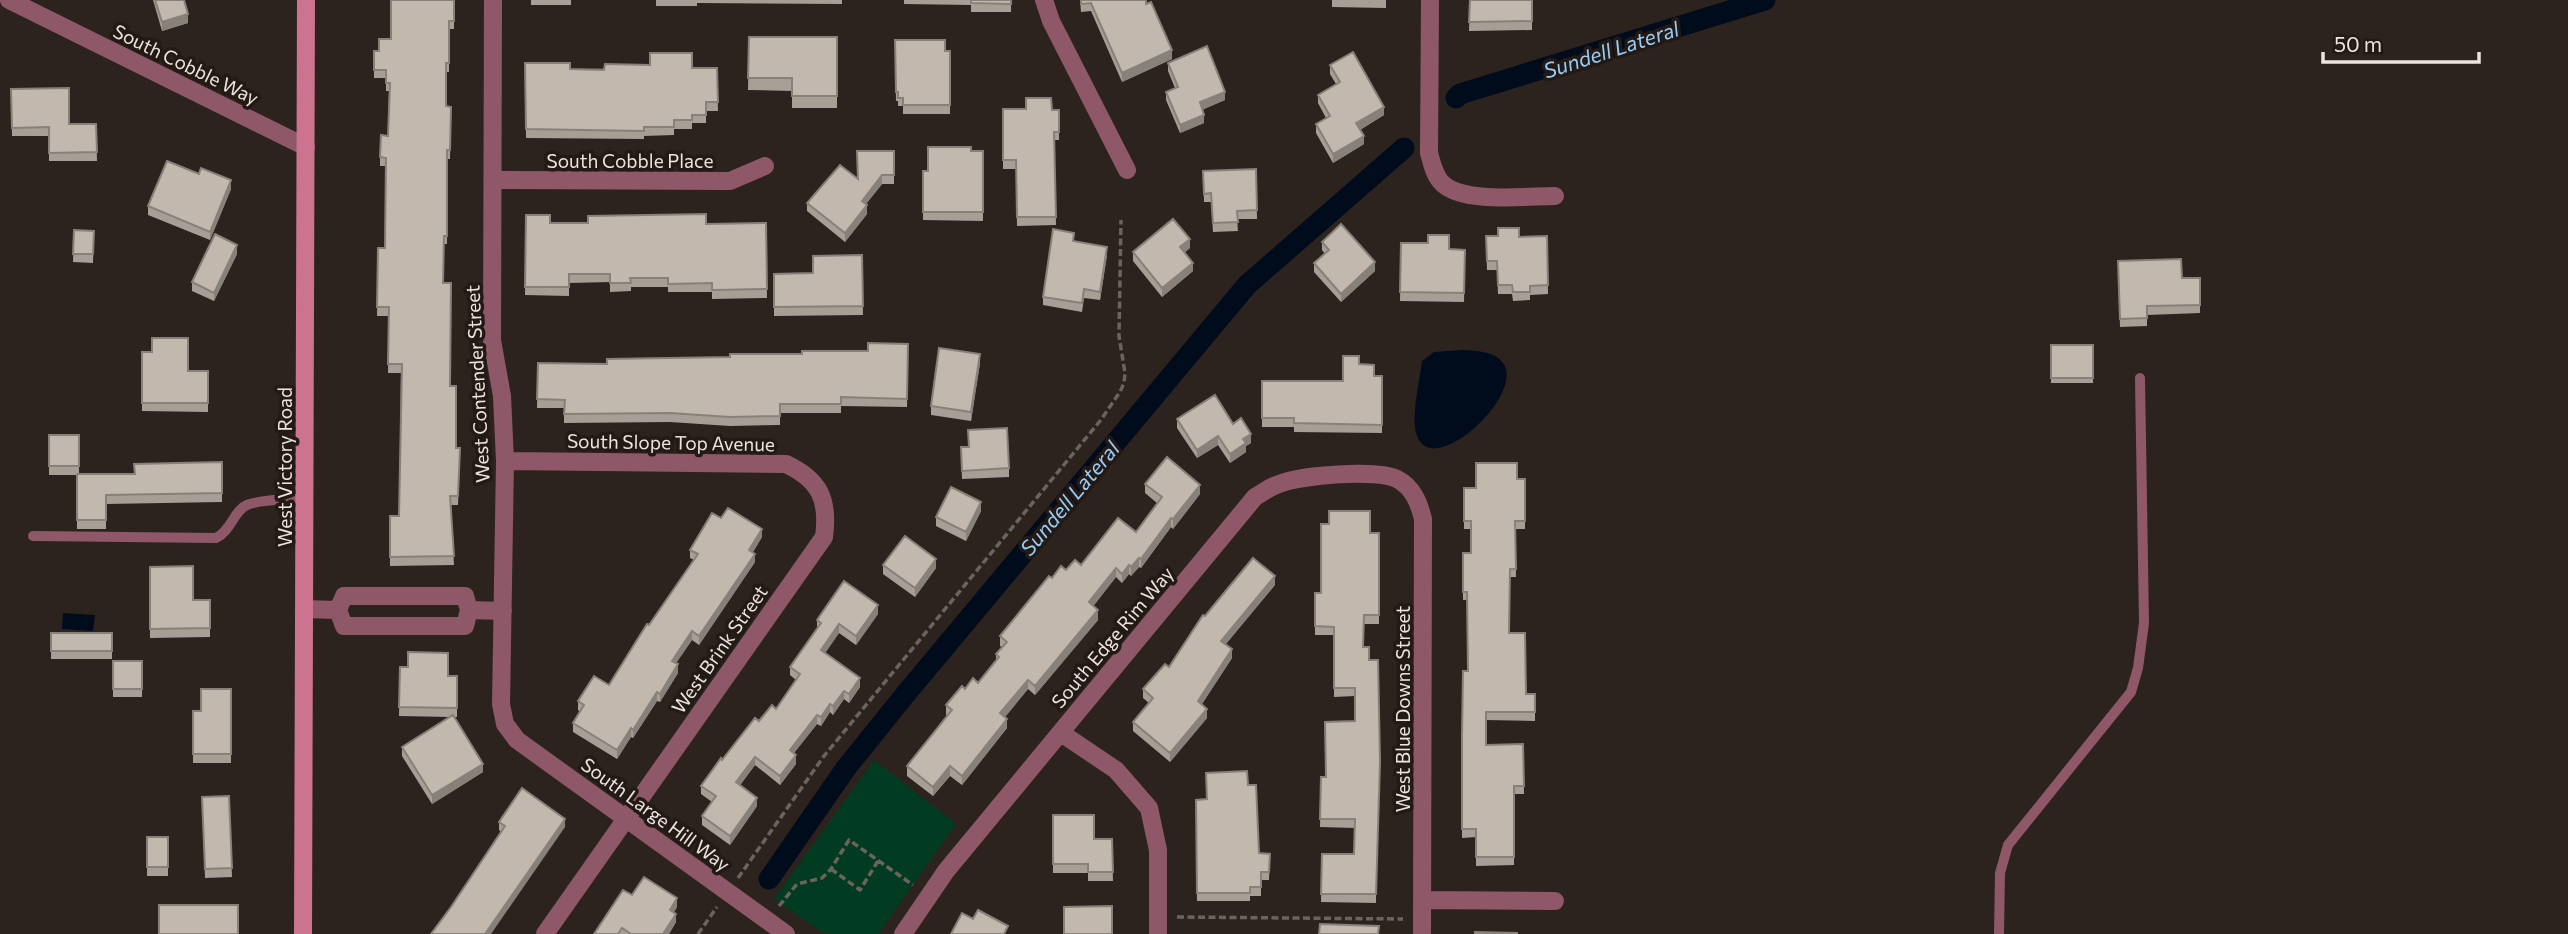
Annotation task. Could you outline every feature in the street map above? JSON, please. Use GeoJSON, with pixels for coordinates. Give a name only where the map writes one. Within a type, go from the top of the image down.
{"type":"FeatureCollection","features":[{"type":"Feature","properties":{"kind":"main road","name":"West Victory Road"},"geometry":{"type":"LineString","coordinates":[[303,934],[306,0]]}},
{"type":"Feature","properties":{"kind":"street","name":"South Cobble Way"},"geometry":{"type":"LineString","coordinates":[[9,0],[306,147]]}},
{"type":"Feature","properties":{"kind":"street","name":"West Contender Street"},"geometry":{"type":"LineString","coordinates":[[493,0],[492,340],[502,396],[505,461],[502,704],[505,724]]}},
{"type":"Feature","properties":{"kind":"street"},"geometry":{"type":"LineString","coordinates":[[1044,0],[1051,21],[1127,170]]}},
{"type":"Feature","properties":{"kind":"street"},"geometry":{"type":"LineString","coordinates":[[1430,0],[1429,153],[1433,169],[1442,183],[1457,192],[1474,196],[1555,196]]}},
{"type":"Feature","properties":{"kind":"street","name":"South Cobble Place"},"geometry":{"type":"LineString","coordinates":[[492,180],[730,181],[765,166]]}},
{"type":"Feature","properties":{"kind":"street","name":"South Slope Top Avenue"},"geometry":{"type":"LineString","coordinates":[[505,461],[786,464],[800,470],[823,497]]}},
{"type":"Feature","properties":{"kind":"street","name":"South Edge Rim Way"},"geometry":{"type":"LineString","coordinates":[[903,934],[946,871],[1255,497],[1279,484],[1310,475],[1387,475],[1409,488]]}},
{"type":"Feature","properties":{"kind":"street","name":"West Blue Downs Street"},"geometry":{"type":"LineString","coordinates":[[1409,488],[1419,502],[1423,519],[1422,934]]}},
{"type":"Feature","properties":{"kind":"street","name":"West Brink Street"},"geometry":{"type":"LineString","coordinates":[[545,934],[824,537],[827,516],[823,497]]}},
{"type":"Feature","properties":{"kind":"street"},"geometry":{"type":"LineString","coordinates":[[344,596],[465,596],[469,610],[465,626],[344,626],[338,610],[344,596]]}},
{"type":"Feature","properties":{"kind":"street"},"geometry":{"type":"LineString","coordinates":[[304,609],[338,610]]}},
{"type":"Feature","properties":{"kind":"street"},"geometry":{"type":"LineString","coordinates":[[469,610],[503,611]]}},
{"type":"Feature","properties":{"kind":"street","name":"South Large Hill Way"},"geometry":{"type":"LineString","coordinates":[[505,724],[517,740],[786,934]]}},
{"type":"Feature","properties":{"kind":"street"},"geometry":{"type":"LineString","coordinates":[[1061,733],[1116,770],[1149,808],[1158,850],[1158,934]]}},
{"type":"Feature","properties":{"kind":"street"},"geometry":{"type":"LineString","coordinates":[[1422,900],[1555,901]]}},
{"type":"Feature","properties":{"kind":"lane"},"geometry":{"type":"LineString","coordinates":[[1998,934],[2000,873],[2008,845],[2132,692],[2144,622],[2140,378]]}},
{"type":"Feature","properties":{"kind":"lane"},"geometry":{"type":"LineString","coordinates":[[33,536],[216,538],[228,531],[239,512],[247,505],[305,498]]}},
{"type":"Feature","properties":{"kind":"path"},"geometry":{"type":"LineString","coordinates":[[698,934],[824,756],[1100,421],[1120,392],[1125,373],[1119,336],[1121,220]]}},
{"type":"Feature","properties":{"kind":"path"},"geometry":{"type":"LineString","coordinates":[[779,906],[797,884],[822,878],[831,869],[849,840],[915,887]]}},
{"type":"Feature","properties":{"kind":"path"},"geometry":{"type":"LineString","coordinates":[[831,869],[860,890],[878,861]]}},
{"type":"Feature","properties":{"kind":"path"},"geometry":{"type":"LineString","coordinates":[[1177,917],[1403,919]]}},
{"type":"Feature","properties":{"kind":"green space"},"geometry":{"type":"Polygon","coordinates":[[[874,760],[956,824],[878,934],[825,934],[774,899],[874,760]]]}},
{"type":"Feature","properties":{"kind":"water"},"geometry":{"type":"Polygon","coordinates":[[[1479,351],[1500,359],[1507,377],[1502,394],[1475,428],[1457,441],[1440,448],[1426,447],[1417,436],[1415,428],[1422,361],[1434,352],[1479,351]]]}},
{"type":"Feature","properties":{"kind":"water"},"geometry":{"type":"Polygon","coordinates":[[[63,613],[95,615],[93,631],[62,629],[63,613]]]}},
{"type":"Feature","properties":{"kind":"building"},"geometry":{"type":"Polygon","coordinates":[[[155,0],[184,0],[188,14],[162,22],[155,0]]]}},
{"type":"Feature","properties":{"kind":"building"},"geometry":{"type":"Polygon","coordinates":[[[391,0],[454,0],[454,21],[449,21],[449,63],[446,63],[446,106],[451,107],[443,283],[451,283],[450,386],[456,386],[456,448],[460,448],[458,496],[450,496],[454,556],[390,557],[390,516],[399,516],[402,364],[388,364],[389,307],[377,307],[378,248],[385,248],[386,158],[380,157],[381,135],[388,136],[390,83],[386,83],[386,70],[374,70],[374,51],[379,51],[379,39],[391,39],[391,0]]]}},
{"type":"Feature","properties":{"kind":"building"},"geometry":{"type":"Polygon","coordinates":[[[971,0],[1011,0],[1011,4],[971,3],[971,0]]]}},
{"type":"Feature","properties":{"kind":"building"},"geometry":{"type":"Polygon","coordinates":[[[1081,0],[1146,0],[1146,4],[1151,2],[1172,50],[1122,73],[1091,3],[1081,4],[1081,0]]]}},
{"type":"Feature","properties":{"kind":"building"},"geometry":{"type":"Polygon","coordinates":[[[1470,0],[1532,0],[1532,21],[1469,22],[1470,0]]]}},
{"type":"Feature","properties":{"kind":"building"},"geometry":{"type":"Polygon","coordinates":[[[749,37],[837,37],[837,96],[792,96],[792,78],[748,78],[749,37]]]}},
{"type":"Feature","properties":{"kind":"building"},"geometry":{"type":"Polygon","coordinates":[[[895,40],[945,40],[945,51],[950,51],[950,105],[903,105],[903,98],[898,98],[896,92],[895,40]]]}},
{"type":"Feature","properties":{"kind":"building"},"geometry":{"type":"Polygon","coordinates":[[[1207,46],[1225,92],[1200,102],[1204,115],[1180,125],[1166,92],[1178,87],[1168,63],[1207,46]]]}},
{"type":"Feature","properties":{"kind":"building"},"geometry":{"type":"Polygon","coordinates":[[[1353,52],[1384,107],[1356,123],[1364,136],[1333,154],[1316,124],[1330,116],[1318,95],[1340,82],[1330,65],[1353,52]]]}},
{"type":"Feature","properties":{"kind":"building"},"geometry":{"type":"Polygon","coordinates":[[[650,53],[692,53],[692,68],[717,68],[718,102],[706,102],[706,115],[692,115],[692,120],[674,120],[674,127],[644,127],[644,131],[526,129],[525,63],[570,63],[570,69],[604,70],[605,64],[650,65],[650,53]]]}},
{"type":"Feature","properties":{"kind":"building"},"geometry":{"type":"Polygon","coordinates":[[[69,88],[69,124],[96,124],[97,152],[49,153],[49,127],[12,128],[11,89],[69,88]]]}},
{"type":"Feature","properties":{"kind":"building"},"geometry":{"type":"Polygon","coordinates":[[[1026,98],[1051,98],[1052,110],[1059,110],[1059,132],[1054,132],[1056,217],[1017,217],[1016,160],[1003,160],[1003,109],[1026,109],[1026,98]]]}},
{"type":"Feature","properties":{"kind":"building"},"geometry":{"type":"Polygon","coordinates":[[[928,147],[971,147],[971,151],[983,151],[983,212],[923,212],[923,171],[928,171],[928,147]]]}},
{"type":"Feature","properties":{"kind":"building"},"geometry":{"type":"Polygon","coordinates":[[[857,151],[894,151],[894,175],[882,175],[862,201],[867,205],[845,233],[807,203],[840,165],[858,179],[857,151]]]}},
{"type":"Feature","properties":{"kind":"building"},"geometry":{"type":"Polygon","coordinates":[[[167,161],[199,174],[201,168],[231,180],[210,232],[148,206],[167,161]]]}},
{"type":"Feature","properties":{"kind":"building"},"geometry":{"type":"Polygon","coordinates":[[[1256,169],[1257,210],[1237,211],[1238,222],[1213,223],[1211,193],[1204,194],[1203,171],[1256,169]]]}},
{"type":"Feature","properties":{"kind":"building"},"geometry":{"type":"Polygon","coordinates":[[[706,214],[706,224],[766,223],[767,289],[712,290],[712,283],[668,284],[668,278],[630,278],[631,283],[610,283],[610,274],[569,274],[569,287],[525,287],[526,215],[550,215],[550,223],[588,223],[588,216],[706,214]]]}},
{"type":"Feature","properties":{"kind":"building"},"geometry":{"type":"Polygon","coordinates":[[[1173,219],[1190,239],[1180,247],[1193,263],[1162,288],[1133,252],[1173,219]]]}},
{"type":"Feature","properties":{"kind":"building"},"geometry":{"type":"Polygon","coordinates":[[[1341,224],[1375,262],[1341,294],[1314,263],[1329,250],[1322,242],[1341,224]]]}},
{"type":"Feature","properties":{"kind":"building"},"geometry":{"type":"Polygon","coordinates":[[[1498,228],[1519,228],[1519,237],[1547,236],[1548,285],[1530,286],[1530,292],[1513,292],[1512,285],[1498,285],[1497,261],[1487,261],[1486,236],[1498,236],[1498,228]]]}},
{"type":"Feature","properties":{"kind":"building"},"geometry":{"type":"Polygon","coordinates":[[[1053,229],[1074,233],[1073,241],[1107,247],[1100,292],[1084,289],[1082,303],[1043,297],[1053,229]]]}},
{"type":"Feature","properties":{"kind":"building"},"geometry":{"type":"Polygon","coordinates":[[[74,230],[94,231],[93,254],[73,254],[74,230]]]}},
{"type":"Feature","properties":{"kind":"building"},"geometry":{"type":"Polygon","coordinates":[[[215,234],[237,245],[214,293],[192,282],[215,234]]]}},
{"type":"Feature","properties":{"kind":"building"},"geometry":{"type":"Polygon","coordinates":[[[1428,235],[1449,235],[1449,249],[1465,250],[1464,293],[1400,292],[1401,243],[1428,243],[1428,235]]]}},
{"type":"Feature","properties":{"kind":"building"},"geometry":{"type":"Polygon","coordinates":[[[862,255],[863,306],[774,307],[774,274],[813,273],[813,256],[862,255]]]}},
{"type":"Feature","properties":{"kind":"building"},"geometry":{"type":"Polygon","coordinates":[[[2181,259],[2182,278],[2200,278],[2200,305],[2147,306],[2147,318],[2120,319],[2118,261],[2181,259]]]}},
{"type":"Feature","properties":{"kind":"building"},"geometry":{"type":"Polygon","coordinates":[[[152,338],[188,338],[188,371],[208,371],[208,403],[142,403],[142,352],[152,352],[152,338]]]}},
{"type":"Feature","properties":{"kind":"building"},"geometry":{"type":"Polygon","coordinates":[[[868,343],[908,344],[907,399],[841,397],[841,404],[780,404],[780,416],[730,417],[670,413],[564,414],[565,400],[537,399],[538,363],[607,364],[607,359],[868,351],[868,343]]]}},
{"type":"Feature","properties":{"kind":"building"},"geometry":{"type":"Polygon","coordinates":[[[2051,345],[2093,345],[2093,378],[2051,378],[2051,345]]]}},
{"type":"Feature","properties":{"kind":"building"},"geometry":{"type":"Polygon","coordinates":[[[939,348],[980,354],[971,412],[931,406],[939,348]]]}},
{"type":"Feature","properties":{"kind":"building"},"geometry":{"type":"Polygon","coordinates":[[[1343,356],[1359,356],[1359,364],[1374,365],[1374,376],[1382,376],[1382,425],[1294,423],[1294,418],[1262,418],[1262,381],[1343,381],[1343,356]]]}},
{"type":"Feature","properties":{"kind":"building"},"geometry":{"type":"Polygon","coordinates":[[[1215,395],[1233,424],[1241,418],[1251,434],[1243,439],[1246,443],[1230,454],[1218,436],[1197,450],[1177,419],[1215,395]]]}},
{"type":"Feature","properties":{"kind":"building"},"geometry":{"type":"Polygon","coordinates":[[[1007,428],[1009,468],[962,471],[961,447],[969,447],[968,430],[1007,428]]]}},
{"type":"Feature","properties":{"kind":"building"},"geometry":{"type":"Polygon","coordinates":[[[49,435],[79,435],[79,466],[49,466],[49,435]]]}},
{"type":"Feature","properties":{"kind":"building"},"geometry":{"type":"Polygon","coordinates":[[[1167,457],[1200,485],[1173,519],[1171,518],[1141,559],[1131,567],[1129,565],[1122,574],[1116,568],[1089,602],[1098,610],[1035,686],[1028,680],[1000,713],[1007,719],[962,776],[950,766],[933,787],[907,766],[952,710],[946,705],[962,686],[965,689],[973,678],[978,683],[999,657],[996,654],[1007,642],[1000,636],[1049,576],[1052,578],[1061,566],[1066,570],[1075,560],[1081,565],[1118,518],[1136,532],[1162,497],[1145,484],[1167,457]]]}},
{"type":"Feature","properties":{"kind":"building"},"geometry":{"type":"Polygon","coordinates":[[[222,462],[222,493],[106,495],[106,520],[77,520],[77,474],[135,474],[134,464],[222,462]]]}},
{"type":"Feature","properties":{"kind":"building"},"geometry":{"type":"Polygon","coordinates":[[[1476,463],[1517,463],[1517,479],[1525,479],[1525,521],[1515,521],[1516,569],[1510,569],[1509,633],[1525,633],[1526,694],[1535,694],[1535,712],[1486,712],[1486,745],[1523,744],[1524,786],[1514,786],[1514,857],[1476,857],[1476,829],[1462,829],[1463,671],[1468,671],[1467,592],[1463,592],[1463,553],[1471,553],[1471,521],[1464,521],[1464,488],[1476,488],[1476,463]]]}},
{"type":"Feature","properties":{"kind":"building"},"geometry":{"type":"Polygon","coordinates":[[[951,487],[981,502],[966,532],[936,517],[951,487]]]}},
{"type":"Feature","properties":{"kind":"building"},"geometry":{"type":"Polygon","coordinates":[[[728,508],[762,529],[749,550],[755,554],[699,636],[692,631],[672,661],[678,664],[660,694],[657,692],[617,750],[573,723],[584,705],[578,701],[594,676],[609,685],[647,624],[649,625],[698,554],[690,550],[712,513],[721,518],[728,508]]]}},
{"type":"Feature","properties":{"kind":"building"},"geometry":{"type":"Polygon","coordinates":[[[1329,511],[1370,511],[1370,533],[1379,533],[1379,615],[1364,615],[1363,647],[1369,647],[1369,660],[1378,660],[1380,762],[1376,894],[1321,894],[1322,854],[1354,854],[1355,819],[1320,819],[1321,777],[1326,777],[1325,722],[1355,721],[1355,688],[1334,688],[1334,627],[1315,626],[1315,593],[1321,593],[1321,524],[1329,524],[1329,511]]]}},
{"type":"Feature","properties":{"kind":"building"},"geometry":{"type":"Polygon","coordinates":[[[905,536],[936,559],[915,588],[883,565],[905,536]]]}},
{"type":"Feature","properties":{"kind":"building"},"geometry":{"type":"Polygon","coordinates":[[[1253,558],[1275,576],[1221,641],[1232,649],[1198,701],[1207,709],[1170,753],[1133,722],[1153,698],[1143,689],[1165,664],[1169,667],[1203,615],[1205,616],[1253,558]]]}},
{"type":"Feature","properties":{"kind":"building"},"geometry":{"type":"Polygon","coordinates":[[[193,566],[193,600],[210,600],[210,628],[150,629],[150,567],[193,566]]]}},
{"type":"Feature","properties":{"kind":"building"},"geometry":{"type":"Polygon","coordinates":[[[844,581],[878,605],[856,636],[839,624],[821,650],[860,678],[849,694],[844,691],[821,717],[817,715],[790,750],[796,755],[780,776],[755,757],[736,782],[757,798],[730,836],[702,816],[716,796],[701,786],[755,718],[759,721],[772,705],[776,709],[800,674],[790,667],[821,623],[817,620],[844,581]]]}},
{"type":"Feature","properties":{"kind":"building"},"geometry":{"type":"Polygon","coordinates":[[[51,633],[112,633],[112,651],[51,651],[51,633]]]}},
{"type":"Feature","properties":{"kind":"building"},"geometry":{"type":"Polygon","coordinates":[[[408,652],[448,653],[448,676],[457,676],[457,708],[399,707],[400,667],[408,667],[408,652]]]}},
{"type":"Feature","properties":{"kind":"building"},"geometry":{"type":"Polygon","coordinates":[[[113,661],[142,661],[142,689],[113,689],[113,661]]]}},
{"type":"Feature","properties":{"kind":"building"},"geometry":{"type":"Polygon","coordinates":[[[201,689],[231,689],[231,754],[193,754],[193,711],[201,711],[201,689]]]}},
{"type":"Feature","properties":{"kind":"building"},"geometry":{"type":"Polygon","coordinates":[[[453,715],[483,764],[432,795],[402,747],[453,715]]]}},
{"type":"Feature","properties":{"kind":"building"},"geometry":{"type":"Polygon","coordinates":[[[1247,771],[1248,785],[1256,785],[1259,853],[1270,854],[1269,872],[1261,872],[1261,887],[1250,887],[1250,893],[1197,893],[1196,800],[1207,799],[1206,773],[1247,771]]]}},
{"type":"Feature","properties":{"kind":"building"},"geometry":{"type":"Polygon","coordinates":[[[522,788],[565,819],[485,934],[431,934],[505,826],[499,822],[522,788]]]}},
{"type":"Feature","properties":{"kind":"building"},"geometry":{"type":"Polygon","coordinates":[[[229,796],[232,868],[205,869],[202,797],[229,796]]]}},
{"type":"Feature","properties":{"kind":"building"},"geometry":{"type":"Polygon","coordinates":[[[1053,815],[1094,815],[1094,839],[1112,839],[1113,872],[1088,872],[1088,864],[1053,864],[1053,815]]]}},
{"type":"Feature","properties":{"kind":"building"},"geometry":{"type":"Polygon","coordinates":[[[147,837],[168,837],[168,867],[147,867],[147,837]]]}},
{"type":"Feature","properties":{"kind":"building"},"geometry":{"type":"Polygon","coordinates":[[[644,877],[677,898],[670,910],[676,914],[663,934],[631,934],[622,928],[618,934],[594,934],[623,890],[632,895],[644,877]]]}},
{"type":"Feature","properties":{"kind":"building"},"geometry":{"type":"Polygon","coordinates":[[[159,905],[238,905],[238,934],[159,934],[159,905]]]}},
{"type":"Feature","properties":{"kind":"building"},"geometry":{"type":"Polygon","coordinates":[[[1112,906],[1112,934],[1064,934],[1064,907],[1112,906]]]}},
{"type":"Feature","properties":{"kind":"building"},"geometry":{"type":"Polygon","coordinates":[[[978,910],[1008,926],[1004,934],[951,934],[962,913],[973,919],[978,910]]]}},
{"type":"Feature","properties":{"kind":"building"},"geometry":{"type":"Polygon","coordinates":[[[1320,924],[1379,926],[1378,934],[1319,934],[1320,924]]]}},
{"type":"Feature","properties":{"kind":"building"},"geometry":{"type":"Polygon","coordinates":[[[1517,933],[1517,934],[1475,934],[1517,933]]]}},
{"type":"Feature","properties":{"kind":"waterway","name":"Sundell Lateral"},"geometry":{"type":"LineString","coordinates":[[1456,98],[1460,94],[1765,0]]}},
{"type":"Feature","properties":{"kind":"waterway","name":"Sundell Lateral"},"geometry":{"type":"LineString","coordinates":[[769,879],[846,768],[1247,285],[1404,148]]}}]}
